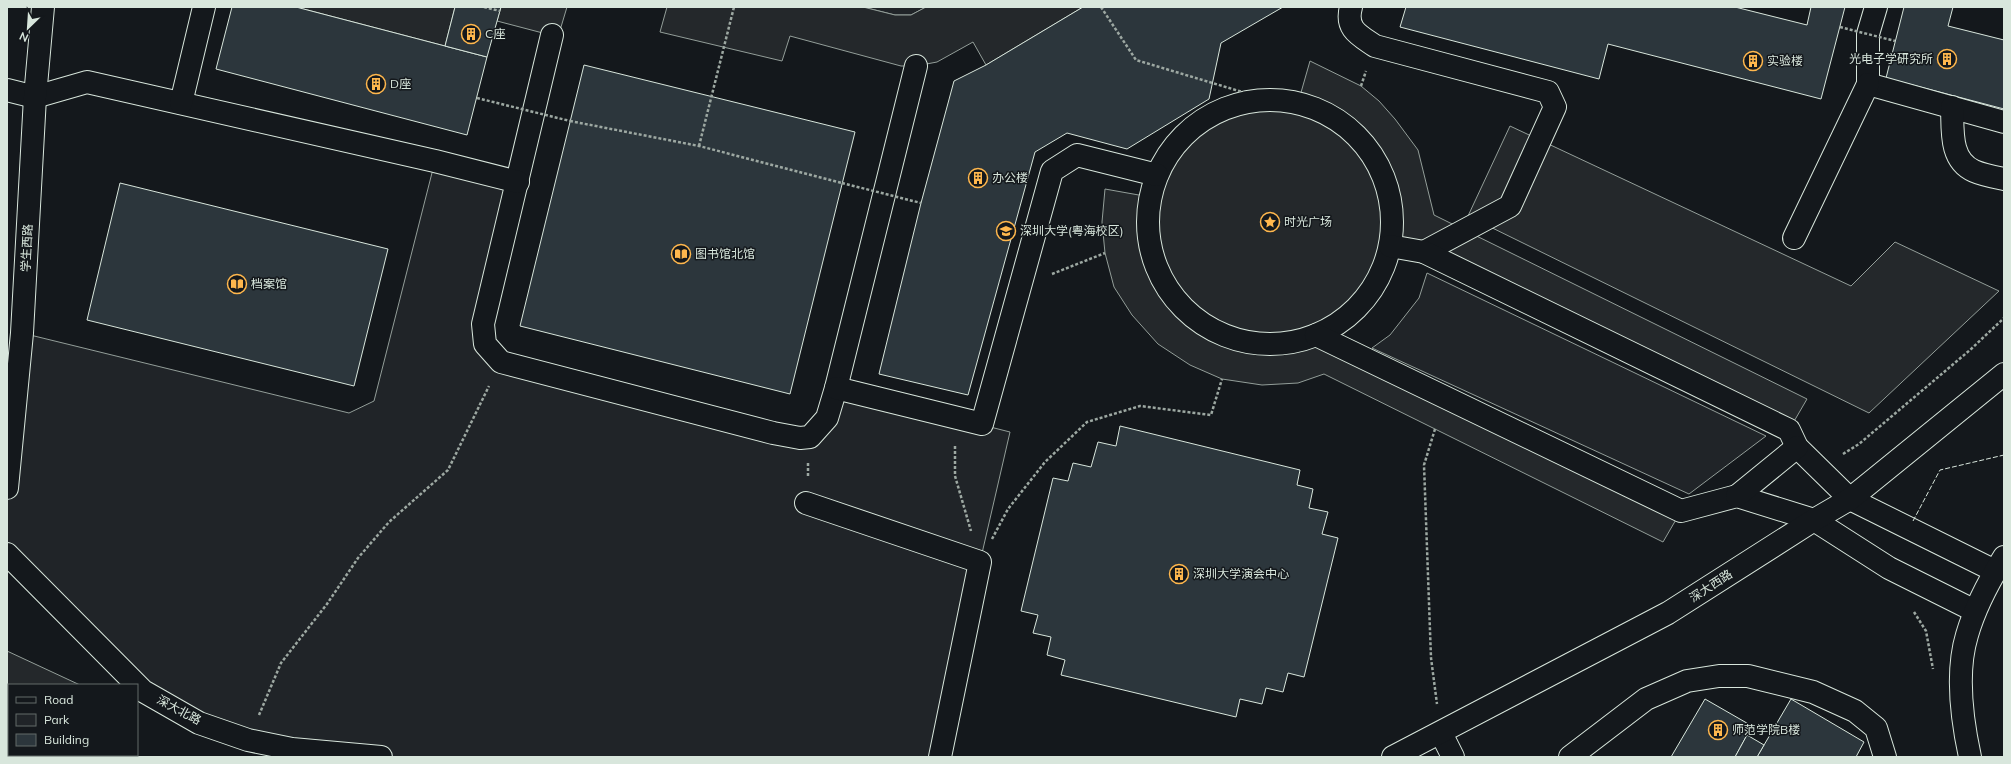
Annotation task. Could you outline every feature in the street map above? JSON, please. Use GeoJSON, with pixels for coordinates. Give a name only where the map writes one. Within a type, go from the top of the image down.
{"type":"FeatureCollection","features":[{"type":"Feature","properties":{"kind":"street","name":"学生西路"},"geometry":{"type":"LineString","coordinates":[[7,488],[22,333],[35,97],[43,7]]}},
{"type":"Feature","properties":{"kind":"street"},"geometry":{"type":"LineString","coordinates":[[181,103],[204,7]]}},
{"type":"Feature","properties":{"kind":"street"},"geometry":{"type":"LineString","coordinates":[[1351,7],[1348,17],[1355,32],[1375,46],[1548,92],[1555,108],[1510,206],[1424,252]]}},
{"type":"Feature","properties":{"kind":"street"},"geometry":{"type":"LineString","coordinates":[[1794,238],[1868,84],[1868,34],[1876,7]]}},
{"type":"Feature","properties":{"kind":"street"},"geometry":{"type":"LineString","coordinates":[[552,35],[483,324],[485,344],[501,362],[773,433],[800,438],[810,437],[826,418],[836,388],[916,66]]}},
{"type":"Feature","properties":{"kind":"street"},"geometry":{"type":"LineString","coordinates":[[7,90],[35,97],[87,82],[434,161],[518,182]]}},
{"type":"Feature","properties":{"kind":"street"},"geometry":{"type":"LineString","coordinates":[[1868,84],[2004,122]]}},
{"type":"Feature","properties":{"kind":"street"},"geometry":{"type":"LineString","coordinates":[[1270,100],[1298,103],[1324,112],[1345,126],[1364,144],[1379,168],[1389,193],[1392,222],[1390,246],[1384,268],[1367,297],[1344,319],[1316,335],[1291,342],[1262,344],[1234,338],[1210,328],[1186,311],[1167,289],[1157,269],[1150,245],[1147,222],[1150,197],[1157,175],[1171,149],[1191,128],[1214,113],[1241,103],[1270,100]]}},
{"type":"Feature","properties":{"kind":"street"},"geometry":{"type":"LineString","coordinates":[[1952,107],[1954,146],[1960,160],[1973,171],[2004,179]]}},
{"type":"Feature","properties":{"kind":"street"},"geometry":{"type":"LineString","coordinates":[[836,388],[982,424],[1052,171],[1077,155],[1157,175]]}},
{"type":"Feature","properties":{"kind":"street"},"geometry":{"type":"LineString","coordinates":[[1390,246],[1424,252],[1789,430],[1798,447],[1819,470],[1850,499],[2000,564],[1975,611],[1966,636],[1962,695],[1965,735],[1970,757]]}},
{"type":"Feature","properties":{"kind":"street"},"geometry":{"type":"LineString","coordinates":[[1316,335],[1681,511],[1737,496],[1798,447]]}},
{"type":"Feature","properties":{"kind":"street","name":"深大西路"},"geometry":{"type":"LineString","coordinates":[[1393,757],[1668,614],[1814,520],[1850,499],[2004,374]]}},
{"type":"Feature","properties":{"kind":"street"},"geometry":{"type":"LineString","coordinates":[[1737,496],[1814,520],[1889,568],[1975,611]]}},
{"type":"Feature","properties":{"kind":"street"},"geometry":{"type":"LineString","coordinates":[[806,503],[980,562],[940,757]]}},
{"type":"Feature","properties":{"kind":"street","name":"深大北路"},"geometry":{"type":"LineString","coordinates":[[7,554],[136,684]]}},
{"type":"Feature","properties":{"kind":"street"},"geometry":{"type":"LineString","coordinates":[[1570,757],[1646,699],[1687,681],[1719,676],[1748,676],[1813,692],[1855,711],[1876,728],[1885,757]]}},
{"type":"Feature","properties":{"kind":"street","name":"深大北路"},"geometry":{"type":"LineString","coordinates":[[138,686],[142,690],[245,748],[291,753],[381,757]]}},
{"type":"Feature","properties":{"kind":"street"},"geometry":{"type":"LineString","coordinates":[[1441,733],[1454,757]]}},
{"type":"Feature","properties":{"kind":"path"},"geometry":{"type":"LineString","coordinates":[[484,7],[500,11]]}},
{"type":"Feature","properties":{"kind":"path"},"geometry":{"type":"LineString","coordinates":[[699,146],[734,7]]}},
{"type":"Feature","properties":{"kind":"path"},"geometry":{"type":"LineString","coordinates":[[1101,7],[1136,60],[1270,100]]}},
{"type":"Feature","properties":{"kind":"path"},"geometry":{"type":"LineString","coordinates":[[1840,27],[1895,41]]}},
{"type":"Feature","properties":{"kind":"path"},"geometry":{"type":"LineString","coordinates":[[477,98],[570,122],[699,146],[921,203]]}},
{"type":"Feature","properties":{"kind":"path"},"geometry":{"type":"LineString","coordinates":[[1020,287],[1105,253]]}},
{"type":"Feature","properties":{"kind":"path"},"geometry":{"type":"LineString","coordinates":[[1819,470],[1859,444],[1970,350],[2004,318]]}},
{"type":"Feature","properties":{"kind":"path"},"geometry":{"type":"LineString","coordinates":[[245,748],[281,663],[327,604],[358,558],[389,522],[448,470],[501,362]]}},
{"type":"Feature","properties":{"kind":"path"},"geometry":{"type":"LineString","coordinates":[[980,562],[1008,509],[1045,462],[1087,422],[1140,406],[1211,415],[1222,379]]}},
{"type":"Feature","properties":{"kind":"path"},"geometry":{"type":"LineString","coordinates":[[1435,429],[1424,465],[1431,658],[1441,733]]}},
{"type":"Feature","properties":{"kind":"path"},"geometry":{"type":"LineString","coordinates":[[806,503],[810,437]]}},
{"type":"Feature","properties":{"kind":"path"},"geometry":{"type":"LineString","coordinates":[[955,476],[980,562]]}},
{"type":"Feature","properties":{"kind":"path"},"geometry":{"type":"LineString","coordinates":[[1911,606],[1926,631],[1934,674]]}},
{"type":"Feature","properties":{"kind":"green space"},"geometry":{"type":"Polygon","coordinates":[[[863,7],[926,7],[911,15],[895,15],[863,7]]]}},
{"type":"Feature","properties":{"kind":"green space"},"geometry":{"type":"Polygon","coordinates":[[[435,161],[518,182],[483,324],[494,355],[800,438],[836,388],[1010,432],[980,562],[940,757],[381,757],[292,749],[143,691],[138,684],[136,684],[7,554],[7,488],[22,333],[349,413],[374,401],[435,161]]]}},
{"type":"Feature","properties":{"kind":"green space"},"geometry":{"type":"Polygon","coordinates":[[[1427,273],[1766,436],[1689,494],[1372,348],[1390,335],[1419,298],[1427,273]]]}},
{"type":"Feature","properties":{"kind":"shaded area"},"geometry":{"type":"Polygon","coordinates":[[[296,7],[455,7],[445,46],[296,7]]]}},
{"type":"Feature","properties":{"kind":"shaded area"},"geometry":{"type":"Polygon","coordinates":[[[501,7],[567,7],[558,37],[497,21],[501,7]]]}},
{"type":"Feature","properties":{"kind":"shaded area"},"geometry":{"type":"Polygon","coordinates":[[[667,7],[863,7],[895,15],[911,15],[926,7],[1083,7],[986,65],[973,42],[937,62],[916,66],[901,66],[790,36],[782,61],[660,32],[667,7]]]}},
{"type":"Feature","properties":{"kind":"shaded area"},"geometry":{"type":"Polygon","coordinates":[[[1310,61],[1361,86],[1379,101],[1395,119],[1418,150],[1434,215],[1807,399],[1789,430],[1390,246],[1384,268],[1367,297],[1344,319],[1316,335],[1681,511],[1663,542],[1324,374],[1298,383],[1262,385],[1222,379],[1190,365],[1158,344],[1132,315],[1114,287],[1105,253],[1102,222],[1105,189],[1150,197],[1157,175],[1171,149],[1191,128],[1215,113],[1241,103],[1269,100],[1298,103],[1310,61]]]}},
{"type":"Feature","properties":{"kind":"shaded area"},"geometry":{"type":"Polygon","coordinates":[[[1510,126],[1851,286],[1895,242],[1999,291],[1869,413],[1468,216],[1510,126]]]}},
{"type":"Feature","properties":{"kind":"shaded area"},"geometry":{"type":"Polygon","coordinates":[[[7,651],[78,684],[8,684],[7,740],[7,651]]]}},
{"type":"Feature","properties":{"kind":"building","name":"D座"},"geometry":{"type":"Polygon","coordinates":[[[232,7],[296,7],[487,57],[467,135],[216,69],[232,7]]]}},
{"type":"Feature","properties":{"kind":"building","name":"C座"},"geometry":{"type":"Polygon","coordinates":[[[455,7],[501,7],[487,57],[445,46],[455,7]]]}},
{"type":"Feature","properties":{"kind":"building","name":"办公楼"},"geometry":{"type":"Polygon","coordinates":[[[1083,7],[1283,7],[1221,43],[1209,99],[1127,149],[1067,133],[1035,152],[968,395],[879,374],[921,203],[954,81],[986,65],[1083,7]]]}},
{"type":"Feature","properties":{"kind":"building","name":"实验楼"},"geometry":{"type":"Polygon","coordinates":[[[1406,7],[1735,7],[1807,25],[1811,7],[1845,7],[1821,99],[1608,44],[1599,79],[1400,27],[1406,7]]]}},
{"type":"Feature","properties":{"kind":"building","name":"光电子学研究所"},"geometry":{"type":"Polygon","coordinates":[[[1904,7],[1953,7],[1948,26],[2004,40],[2004,109],[1886,78],[1904,7]]]}},
{"type":"Feature","properties":{"kind":"building","name":"图书馆北馆"},"geometry":{"type":"Polygon","coordinates":[[[584,65],[855,132],[790,394],[520,326],[584,65]]]}},
{"type":"Feature","properties":{"kind":"building","name":"档案馆"},"geometry":{"type":"Polygon","coordinates":[[[120,183],[388,249],[354,386],[87,320],[120,183]]]}},
{"type":"Feature","properties":{"kind":"building","name":"深圳大学演会中心"},"geometry":{"type":"Polygon","coordinates":[[[1120,426],[1300,470],[1297,485],[1313,489],[1309,508],[1328,512],[1322,534],[1338,538],[1304,677],[1288,673],[1283,692],[1266,688],[1262,704],[1240,699],[1236,717],[1061,675],[1065,660],[1047,655],[1051,637],[1033,633],[1038,615],[1021,611],[1053,478],[1068,481],[1073,463],[1091,467],[1098,442],[1116,446],[1120,426]]]}},
{"type":"Feature","properties":{"kind":"building","name":"师范学院B楼"},"geometry":{"type":"Polygon","coordinates":[[[1705,699],[1752,726],[1735,757],[1671,757],[1705,699]]]}},
{"type":"Feature","properties":{"kind":"building"},"geometry":{"type":"Polygon","coordinates":[[[1791,699],[1864,742],[1856,757],[1757,757],[1791,699]]]}},
{"type":"Feature","properties":{"kind":"building"},"geometry":{"type":"Polygon","coordinates":[[[1747,735],[1764,745],[1757,757],[1735,757],[1747,735]]]}},
{"type":"Feature","properties":{"kind":"building"},"geometry":{"type":"Polygon","coordinates":[[[7,740],[8,756],[44,757],[7,757],[7,740]]]}},
{"type":"Feature","properties":{"kind":"fence"},"geometry":{"type":"LineString","coordinates":[[1913,521],[1940,470],[2004,455]]}},
{"type":"Feature","properties":{"kind":"place","name":"C座"},"geometry":{"type":"Point","coordinates":[471,34]}},
{"type":"Feature","properties":{"kind":"place","name":"光电子学研究所"},"geometry":{"type":"Point","coordinates":[1947,59]}},
{"type":"Feature","properties":{"kind":"place","name":"实验楼"},"geometry":{"type":"Point","coordinates":[1753,61]}},
{"type":"Feature","properties":{"kind":"place","name":"D座"},"geometry":{"type":"Point","coordinates":[376,84]}},
{"type":"Feature","properties":{"kind":"place","name":"办公楼"},"geometry":{"type":"Point","coordinates":[978,178]}},
{"type":"Feature","properties":{"kind":"place","name":"时光广场"},"geometry":{"type":"Point","coordinates":[1270,222]}},
{"type":"Feature","properties":{"kind":"place","name":"深圳大学(粤海校区)"},"geometry":{"type":"Point","coordinates":[1006,231]}},
{"type":"Feature","properties":{"kind":"place","name":"图书馆北馆"},"geometry":{"type":"Point","coordinates":[681,254]}},
{"type":"Feature","properties":{"kind":"place","name":"档案馆"},"geometry":{"type":"Point","coordinates":[237,284]}},
{"type":"Feature","properties":{"kind":"place","name":"深圳大学演会中心"},"geometry":{"type":"Point","coordinates":[1179,574]}},
{"type":"Feature","properties":{"kind":"place","name":"师范学院B楼"},"geometry":{"type":"Point","coordinates":[1718,730]}}]}
